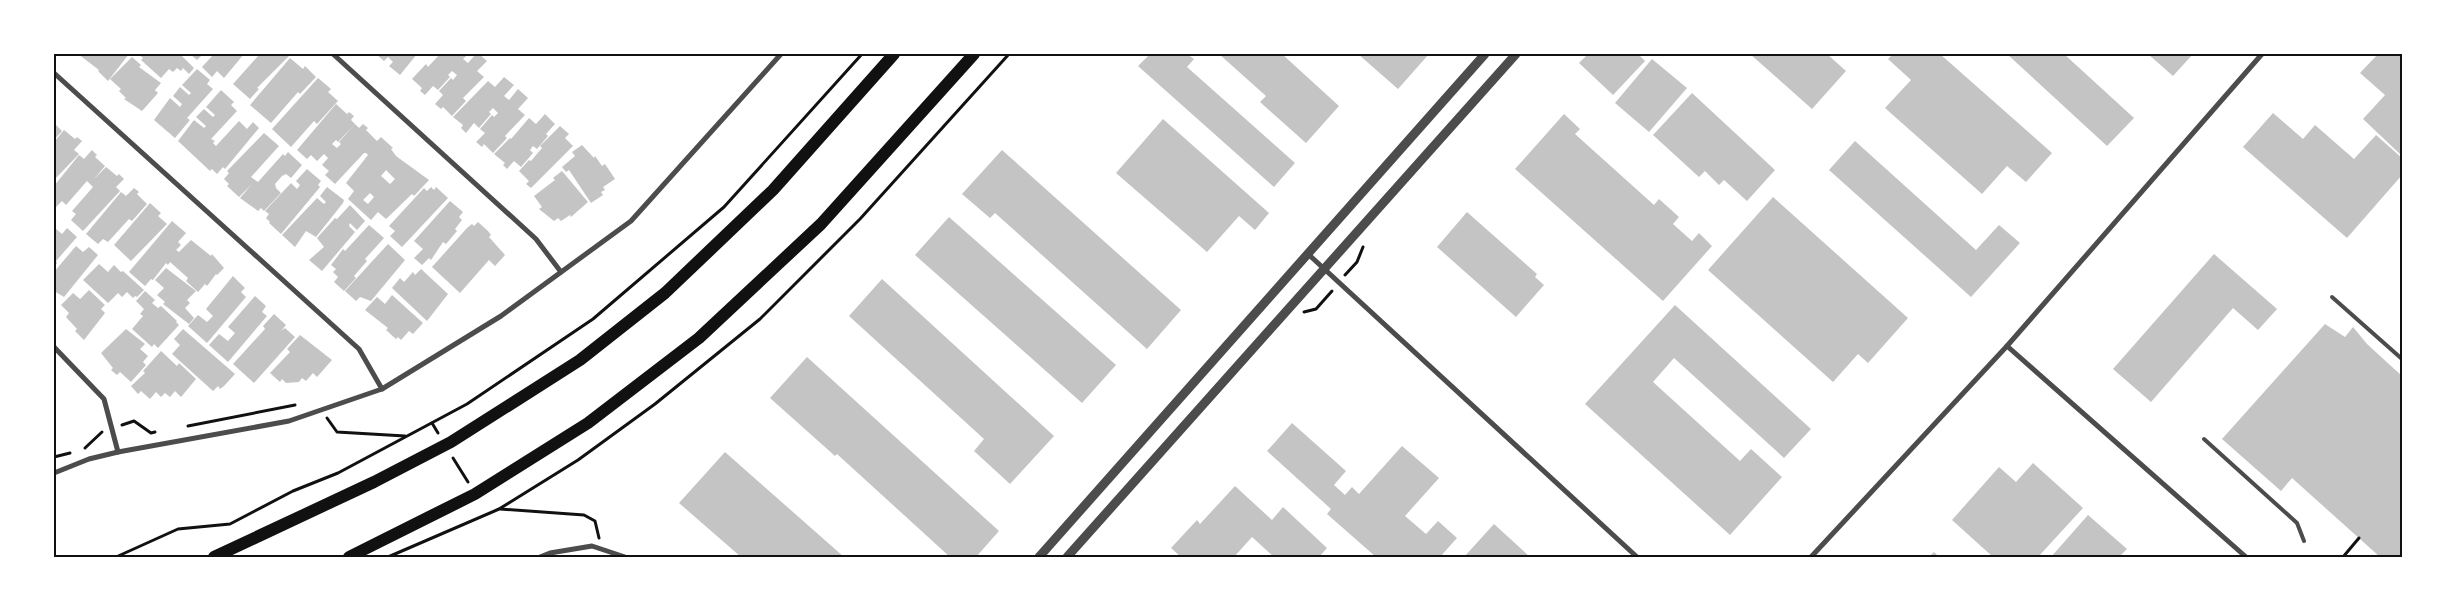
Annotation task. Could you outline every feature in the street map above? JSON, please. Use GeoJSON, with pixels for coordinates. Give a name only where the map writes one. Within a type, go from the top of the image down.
{"type":"FeatureCollection","features":[{"type":"Feature","properties":{"kind":"main road"},"geometry":{"type":"LineString","coordinates":[[214,557],[374,482],[445,445],[580,360],[665,292],[773,190],[894,54]]}},
{"type":"Feature","properties":{"kind":"main road"},"geometry":{"type":"LineString","coordinates":[[349,557],[475,494],[588,423],[699,338],[822,224],[974,54]]}},
{"type":"Feature","properties":{"kind":"street"},"geometry":{"type":"LineString","coordinates":[[333,54],[536,239],[561,272]]}},
{"type":"Feature","properties":{"kind":"street"},"geometry":{"type":"LineString","coordinates":[[54,473],[89,459],[118,452],[289,421],[382,389],[501,316],[631,220],[781,54]]}},
{"type":"Feature","properties":{"kind":"street"},"geometry":{"type":"LineString","coordinates":[[1039,557],[1485,54]]}},
{"type":"Feature","properties":{"kind":"street"},"geometry":{"type":"LineString","coordinates":[[1067,557],[1516,54]]}},
{"type":"Feature","properties":{"kind":"street"},"geometry":{"type":"LineString","coordinates":[[1811,557],[2007,346],[2262,54]]}},
{"type":"Feature","properties":{"kind":"street"},"geometry":{"type":"LineString","coordinates":[[54,72],[359,349],[382,389]]}},
{"type":"Feature","properties":{"kind":"street"},"geometry":{"type":"LineString","coordinates":[[1308,254],[1637,557]]}},
{"type":"Feature","properties":{"kind":"street"},"geometry":{"type":"LineString","coordinates":[[2007,346],[2246,557]]}},
{"type":"Feature","properties":{"kind":"street"},"geometry":{"type":"LineString","coordinates":[[54,347],[104,399],[118,452]]}},
{"type":"Feature","properties":{"kind":"street"},"geometry":{"type":"LineString","coordinates":[[540,557],[550,553],[592,546],[625,557]]}},
{"type":"Feature","properties":{"kind":"lane"},"geometry":{"type":"LineString","coordinates":[[2332,298],[2402,359]]}},
{"type":"Feature","properties":{"kind":"lane"},"geometry":{"type":"LineString","coordinates":[[2204,439],[2298,523],[2304,541]]}},
{"type":"Feature","properties":{"kind":"path"},"geometry":{"type":"LineString","coordinates":[[116,557],[178,530],[230,524],[294,491],[338,473],[467,404],[593,319],[724,207],[862,54]]}},
{"type":"Feature","properties":{"kind":"path"},"geometry":{"type":"LineString","coordinates":[[180,427],[296,405]]}},
{"type":"Feature","properties":{"kind":"path"},"geometry":{"type":"LineString","coordinates":[[321,410],[337,432],[408,436]]}},
{"type":"Feature","properties":{"kind":"path"},"geometry":{"type":"LineString","coordinates":[[54,457],[85,448],[99,432],[134,421],[151,433],[161,431]]}},
{"type":"Feature","properties":{"kind":"path"},"geometry":{"type":"LineString","coordinates":[[432,423],[486,515]]}},
{"type":"Feature","properties":{"kind":"path"},"geometry":{"type":"LineString","coordinates":[[499,509],[584,515],[595,522],[599,532],[598,548]]}},
{"type":"Feature","properties":{"kind":"path"},"geometry":{"type":"LineString","coordinates":[[2342,557],[2359,538]]}},
{"type":"Feature","properties":{"kind":"building"},"geometry":{"type":"Polygon","coordinates":[[[78,54],[129,54],[108,81],[99,70],[78,54]]]}},
{"type":"Feature","properties":{"kind":"building"},"geometry":{"type":"Polygon","coordinates":[[[138,54],[180,54],[194,68],[189,74],[183,68],[181,71],[177,68],[173,72],[169,69],[161,78],[141,60],[143,58],[138,54]]]}},
{"type":"Feature","properties":{"kind":"building"},"geometry":{"type":"Polygon","coordinates":[[[190,54],[203,54],[197,60],[190,54]]]}},
{"type":"Feature","properties":{"kind":"building"},"geometry":{"type":"Polygon","coordinates":[[[214,54],[244,54],[224,78],[217,71],[212,77],[202,67],[214,54]]]}},
{"type":"Feature","properties":{"kind":"building"},"geometry":{"type":"Polygon","coordinates":[[[255,54],[290,55],[257,88],[259,89],[250,99],[233,84],[258,56],[255,54]]]}},
{"type":"Feature","properties":{"kind":"building"},"geometry":{"type":"Polygon","coordinates":[[[376,54],[417,54],[400,75],[389,66],[393,62],[388,57],[384,61],[376,54]]]}},
{"type":"Feature","properties":{"kind":"building"},"geometry":{"type":"Polygon","coordinates":[[[440,54],[468,54],[463,59],[468,63],[476,54],[479,54],[487,61],[477,71],[484,77],[463,98],[466,101],[452,116],[443,107],[441,109],[435,104],[443,95],[439,91],[451,78],[453,80],[457,75],[452,71],[448,75],[450,77],[438,90],[433,86],[425,95],[420,91],[422,88],[412,79],[426,64],[428,67],[440,54]]]}},
{"type":"Feature","properties":{"kind":"building"},"geometry":{"type":"Polygon","coordinates":[[[1150,54],[1187,54],[1194,59],[1187,67],[1295,163],[1274,187],[1138,66],[1150,54]]]}},
{"type":"Feature","properties":{"kind":"building"},"geometry":{"type":"Polygon","coordinates":[[[1219,54],[1282,54],[1339,106],[1306,143],[1260,102],[1266,96],[1219,54]]]}},
{"type":"Feature","properties":{"kind":"building"},"geometry":{"type":"Polygon","coordinates":[[[1358,54],[1429,54],[1398,89],[1358,54]]]}},
{"type":"Feature","properties":{"kind":"building"},"geometry":{"type":"Polygon","coordinates":[[[1588,54],[1638,54],[1645,61],[1613,95],[1579,63],[1588,54]]]}},
{"type":"Feature","properties":{"kind":"building"},"geometry":{"type":"Polygon","coordinates":[[[1750,54],[1827,54],[1846,71],[1812,109],[1750,54]]]}},
{"type":"Feature","properties":{"kind":"building"},"geometry":{"type":"Polygon","coordinates":[[[1893,54],[1940,54],[2052,153],[2026,182],[2007,166],[1982,194],[1885,108],[1911,80],[1888,59],[1893,54]]]}},
{"type":"Feature","properties":{"kind":"building"},"geometry":{"type":"Polygon","coordinates":[[[2007,54],[2064,54],[2134,118],[2107,146],[2007,54]]]}},
{"type":"Feature","properties":{"kind":"building"},"geometry":{"type":"Polygon","coordinates":[[[2148,54],[2193,54],[2173,76],[2148,54]]]}},
{"type":"Feature","properties":{"kind":"building"},"geometry":{"type":"Polygon","coordinates":[[[2378,54],[2402,54],[2402,151],[2400,154],[2363,119],[2385,95],[2360,73],[2378,54]]]}},
{"type":"Feature","properties":{"kind":"building"},"geometry":{"type":"Polygon","coordinates":[[[132,57],[141,65],[139,67],[161,83],[155,90],[158,93],[142,111],[124,99],[126,98],[119,91],[121,89],[110,79],[132,57]]]}},
{"type":"Feature","properties":{"kind":"building"},"geometry":{"type":"Polygon","coordinates":[[[290,58],[303,69],[305,66],[316,77],[300,94],[298,92],[271,123],[250,105],[290,58]]]}},
{"type":"Feature","properties":{"kind":"building"},"geometry":{"type":"Polygon","coordinates":[[[1652,59],[1687,88],[1649,132],[1615,103],[1652,59]]]}},
{"type":"Feature","properties":{"kind":"building"},"geometry":{"type":"Polygon","coordinates":[[[197,69],[210,80],[207,84],[213,89],[187,118],[190,120],[175,138],[154,120],[170,98],[180,107],[182,104],[173,96],[180,87],[189,95],[191,93],[182,85],[197,69]]]}},
{"type":"Feature","properties":{"kind":"building"},"geometry":{"type":"Polygon","coordinates":[[[504,77],[514,85],[504,96],[509,100],[518,89],[528,98],[518,109],[525,115],[505,136],[507,138],[493,153],[484,144],[482,147],[476,142],[485,133],[480,129],[492,115],[494,117],[498,113],[493,108],[489,112],[491,114],[479,128],[474,123],[466,133],[461,128],[463,125],[453,117],[488,81],[495,87],[504,77]]]}},
{"type":"Feature","properties":{"kind":"building"},"geometry":{"type":"Polygon","coordinates":[[[318,78],[331,89],[328,92],[338,101],[317,124],[314,121],[291,147],[272,129],[318,78]]]}},
{"type":"Feature","properties":{"kind":"building"},"geometry":{"type":"Polygon","coordinates":[[[221,90],[234,102],[231,105],[237,111],[211,139],[215,141],[213,143],[216,146],[239,121],[247,129],[253,122],[259,128],[225,169],[223,167],[217,174],[212,169],[210,171],[178,141],[194,120],[204,128],[206,126],[196,117],[204,109],[213,117],[215,115],[206,107],[221,90]]]}},
{"type":"Feature","properties":{"kind":"building"},"geometry":{"type":"Polygon","coordinates":[[[1692,93],[1775,170],[1747,201],[1724,180],[1719,185],[1705,171],[1699,177],[1653,135],[1692,93]]]}},
{"type":"Feature","properties":{"kind":"building"},"geometry":{"type":"Polygon","coordinates":[[[336,104],[347,114],[349,112],[354,116],[351,120],[355,124],[359,128],[363,124],[377,141],[381,137],[393,148],[391,149],[396,156],[429,180],[414,196],[412,194],[386,219],[378,212],[371,220],[348,199],[354,191],[346,183],[368,155],[366,153],[335,184],[325,175],[329,171],[322,165],[328,158],[324,154],[317,161],[311,155],[307,159],[297,150],[336,104]],[[355,124],[338,142],[336,140],[332,144],[337,148],[341,144],[339,142],[355,124]],[[386,170],[381,176],[390,184],[395,179],[386,170]],[[370,193],[363,200],[368,204],[374,197],[370,193]]]}},
{"type":"Feature","properties":{"kind":"building"},"geometry":{"type":"Polygon","coordinates":[[[2273,113],[2303,139],[2315,125],[2354,159],[2376,135],[2402,158],[2402,175],[2347,238],[2243,147],[2273,113]]]}},
{"type":"Feature","properties":{"kind":"building"},"geometry":{"type":"Polygon","coordinates":[[[545,114],[555,124],[546,134],[548,136],[537,149],[533,146],[530,150],[533,153],[521,167],[514,161],[507,169],[503,165],[505,163],[494,154],[511,139],[529,118],[536,124],[545,114]]]}},
{"type":"Feature","properties":{"kind":"building"},"geometry":{"type":"Polygon","coordinates":[[[1564,114],[1580,129],[1575,134],[1654,205],[1659,199],[1679,217],[1673,224],[1692,241],[1699,233],[1712,246],[1663,301],[1515,169],[1564,114]]]}},
{"type":"Feature","properties":{"kind":"building"},"geometry":{"type":"Polygon","coordinates":[[[1163,119],[1269,213],[1255,230],[1239,216],[1207,252],[1116,173],[1163,119]]]}},
{"type":"Feature","properties":{"kind":"building"},"geometry":{"type":"Polygon","coordinates":[[[54,123],[62,131],[54,140],[54,123]]]}},
{"type":"Feature","properties":{"kind":"building"},"geometry":{"type":"Polygon","coordinates":[[[560,126],[569,134],[565,138],[573,146],[531,188],[526,184],[529,181],[519,171],[529,160],[531,161],[542,148],[540,146],[560,126]]]}},
{"type":"Feature","properties":{"kind":"building"},"geometry":{"type":"Polygon","coordinates":[[[64,130],[75,139],[77,137],[82,141],[74,150],[79,154],[54,180],[54,142],[64,130]]]}},
{"type":"Feature","properties":{"kind":"building"},"geometry":{"type":"Polygon","coordinates":[[[264,133],[279,146],[251,177],[258,182],[283,154],[285,156],[288,152],[302,165],[291,178],[286,174],[282,176],[275,184],[281,193],[264,211],[261,208],[258,211],[240,198],[252,184],[239,197],[227,186],[229,184],[224,179],[229,173],[227,171],[264,133]]]}},
{"type":"Feature","properties":{"kind":"building"},"geometry":{"type":"Polygon","coordinates":[[[1855,141],[1976,250],[1999,225],[2020,243],[1971,297],[1829,170],[1855,141]]]}},
{"type":"Feature","properties":{"kind":"building"},"geometry":{"type":"Polygon","coordinates":[[[582,145],[594,158],[595,156],[602,166],[605,164],[615,179],[603,187],[605,190],[601,192],[603,195],[591,203],[569,170],[566,172],[562,167],[575,156],[572,152],[582,145]]]}},
{"type":"Feature","properties":{"kind":"building"},"geometry":{"type":"Polygon","coordinates":[[[92,150],[97,155],[95,157],[105,166],[94,179],[106,167],[124,179],[116,187],[120,191],[83,231],[71,220],[76,214],[72,211],[93,187],[87,181],[66,205],[62,201],[56,207],[54,205],[54,186],[79,155],[84,159],[92,150]]]}},
{"type":"Feature","properties":{"kind":"building"},"geometry":{"type":"Polygon","coordinates":[[[1002,150],[1181,310],[1147,349],[995,213],[990,218],[962,194],[1002,150]]]}},
{"type":"Feature","properties":{"kind":"building"},"geometry":{"type":"Polygon","coordinates":[[[307,169],[321,181],[318,185],[320,187],[281,234],[269,223],[266,218],[269,214],[265,211],[291,183],[297,189],[300,185],[296,181],[307,169]]]}},
{"type":"Feature","properties":{"kind":"building"},"geometry":{"type":"Polygon","coordinates":[[[562,171],[588,202],[571,217],[570,215],[561,221],[558,218],[554,221],[539,209],[542,207],[534,196],[555,180],[553,178],[562,171]]]}},
{"type":"Feature","properties":{"kind":"building"},"geometry":{"type":"Polygon","coordinates":[[[327,187],[344,200],[343,203],[316,237],[306,231],[295,247],[282,235],[317,198],[324,204],[326,202],[320,196],[327,187]]]}},
{"type":"Feature","properties":{"kind":"building"},"geometry":{"type":"Polygon","coordinates":[[[431,187],[434,190],[436,187],[448,198],[402,247],[390,236],[395,231],[389,226],[424,188],[427,191],[431,187]]]}},
{"type":"Feature","properties":{"kind":"building"},"geometry":{"type":"Polygon","coordinates":[[[134,188],[147,204],[132,221],[129,219],[108,242],[103,239],[98,244],[86,234],[121,192],[126,196],[134,188]]]}},
{"type":"Feature","properties":{"kind":"building"},"geometry":{"type":"Polygon","coordinates":[[[1773,197],[1908,318],[1868,363],[1858,354],[1833,382],[1708,270],[1773,197]]]}},
{"type":"Feature","properties":{"kind":"building"},"geometry":{"type":"Polygon","coordinates":[[[450,201],[463,212],[459,217],[462,220],[455,229],[457,231],[446,244],[443,242],[431,260],[429,258],[422,265],[414,258],[423,249],[414,241],[450,201]]]}},
{"type":"Feature","properties":{"kind":"building"},"geometry":{"type":"Polygon","coordinates":[[[150,203],[161,213],[158,216],[167,224],[131,261],[114,245],[150,203]]]}},
{"type":"Feature","properties":{"kind":"building"},"geometry":{"type":"Polygon","coordinates":[[[350,205],[365,221],[357,230],[350,223],[349,226],[355,232],[322,271],[309,260],[324,247],[317,238],[350,205]]]}},
{"type":"Feature","properties":{"kind":"building"},"geometry":{"type":"Polygon","coordinates":[[[1467,212],[1537,274],[1535,277],[1544,285],[1516,317],[1437,247],[1467,212]]]}},
{"type":"Feature","properties":{"kind":"building"},"geometry":{"type":"Polygon","coordinates":[[[949,217],[1116,365],[1082,403],[915,255],[949,217]]]}},
{"type":"Feature","properties":{"kind":"building"},"geometry":{"type":"Polygon","coordinates":[[[172,221],[186,233],[178,242],[181,245],[176,250],[179,252],[191,240],[211,256],[212,254],[224,268],[216,274],[207,286],[205,284],[198,292],[186,281],[188,278],[170,262],[168,265],[166,263],[153,280],[151,279],[145,286],[129,272],[172,221]]]}},
{"type":"Feature","properties":{"kind":"building"},"geometry":{"type":"Polygon","coordinates":[[[478,222],[488,231],[491,235],[489,237],[505,255],[495,266],[489,260],[460,293],[432,267],[467,228],[472,224],[474,226],[478,222]]]}},
{"type":"Feature","properties":{"kind":"building"},"geometry":{"type":"Polygon","coordinates":[[[369,225],[384,238],[365,259],[367,261],[354,276],[356,278],[344,291],[334,282],[338,277],[333,272],[336,269],[331,265],[343,249],[345,251],[369,225]]]}},
{"type":"Feature","properties":{"kind":"building"},"geometry":{"type":"Polygon","coordinates":[[[55,228],[62,234],[67,228],[77,237],[56,261],[57,263],[54,267],[55,228]]]}},
{"type":"Feature","properties":{"kind":"building"},"geometry":{"type":"Polygon","coordinates":[[[388,244],[405,260],[371,301],[360,297],[356,301],[345,291],[388,244]]]}},
{"type":"Feature","properties":{"kind":"building"},"geometry":{"type":"Polygon","coordinates":[[[76,246],[83,252],[89,247],[98,255],[64,297],[54,291],[54,272],[76,246]]]}},
{"type":"Feature","properties":{"kind":"building"},"geometry":{"type":"Polygon","coordinates":[[[2214,254],[2277,309],[2258,330],[2233,308],[2151,402],[2113,369],[2214,254]]]}},
{"type":"Feature","properties":{"kind":"building"},"geometry":{"type":"Polygon","coordinates":[[[99,264],[108,272],[114,265],[144,290],[137,297],[133,298],[127,292],[122,297],[118,293],[108,303],[83,280],[99,264]]]}},
{"type":"Feature","properties":{"kind":"building"},"geometry":{"type":"Polygon","coordinates":[[[166,268],[196,291],[187,300],[190,303],[185,308],[194,318],[189,324],[163,304],[165,302],[157,295],[164,288],[155,280],[166,268]]]}},
{"type":"Feature","properties":{"kind":"building"},"geometry":{"type":"Polygon","coordinates":[[[421,269],[448,294],[427,321],[392,288],[400,278],[404,282],[413,272],[415,275],[421,269]]]}},
{"type":"Feature","properties":{"kind":"building"},"geometry":{"type":"Polygon","coordinates":[[[233,276],[245,288],[241,292],[246,297],[207,343],[188,326],[198,315],[207,322],[213,316],[206,309],[233,276]]]}},
{"type":"Feature","properties":{"kind":"building"},"geometry":{"type":"Polygon","coordinates":[[[882,279],[1054,436],[1010,484],[974,451],[984,439],[849,316],[882,279]]]}},
{"type":"Feature","properties":{"kind":"building"},"geometry":{"type":"Polygon","coordinates":[[[89,290],[105,305],[101,309],[105,313],[84,340],[75,331],[77,329],[66,317],[69,313],[61,305],[73,293],[80,299],[89,290]]]}},
{"type":"Feature","properties":{"kind":"building"},"geometry":{"type":"Polygon","coordinates":[[[145,291],[155,300],[152,303],[158,308],[161,306],[179,325],[158,348],[154,344],[152,347],[132,329],[143,316],[140,314],[144,309],[136,301],[145,291]]]}},
{"type":"Feature","properties":{"kind":"building"},"geometry":{"type":"Polygon","coordinates":[[[392,295],[423,323],[413,334],[409,331],[401,340],[398,337],[396,339],[386,330],[388,328],[365,310],[377,297],[385,304],[392,295]]]}},
{"type":"Feature","properties":{"kind":"building"},"geometry":{"type":"Polygon","coordinates":[[[255,296],[266,306],[262,312],[267,316],[228,362],[209,345],[219,334],[228,341],[235,333],[228,327],[255,296]]]}},
{"type":"Feature","properties":{"kind":"building"},"geometry":{"type":"Polygon","coordinates":[[[1675,305],[1811,429],[1784,458],[1674,358],[1653,382],[1740,461],[1751,449],[1782,477],[1730,535],[1585,404],[1675,305]]]}},
{"type":"Feature","properties":{"kind":"building"},"geometry":{"type":"Polygon","coordinates":[[[274,314],[286,325],[281,331],[285,328],[295,337],[254,383],[233,364],[265,329],[263,326],[274,314]]]}},
{"type":"Feature","properties":{"kind":"building"},"geometry":{"type":"Polygon","coordinates":[[[2325,324],[2345,337],[2353,327],[2367,344],[2402,376],[2402,557],[2380,557],[2292,478],[2281,491],[2222,439],[2325,324]]]}},
{"type":"Feature","properties":{"kind":"building"},"geometry":{"type":"Polygon","coordinates":[[[126,329],[145,344],[140,349],[148,356],[143,362],[146,365],[131,382],[120,372],[117,375],[111,370],[113,368],[101,353],[126,329]]]}},
{"type":"Feature","properties":{"kind":"building"},"geometry":{"type":"Polygon","coordinates":[[[183,329],[235,374],[220,389],[218,386],[213,391],[172,354],[180,345],[174,339],[183,329]]]}},
{"type":"Feature","properties":{"kind":"building"},"geometry":{"type":"Polygon","coordinates":[[[300,335],[332,360],[317,377],[313,373],[306,381],[302,378],[299,382],[286,383],[282,379],[280,382],[270,373],[290,352],[287,349],[300,335]]]}},
{"type":"Feature","properties":{"kind":"building"},"geometry":{"type":"Polygon","coordinates":[[[161,351],[177,366],[179,363],[196,379],[181,397],[175,391],[170,397],[165,393],[161,397],[156,392],[150,399],[141,391],[138,394],[131,386],[145,373],[143,371],[161,351]]]}},
{"type":"Feature","properties":{"kind":"building"},"geometry":{"type":"Polygon","coordinates":[[[807,357],[999,531],[976,557],[950,557],[837,454],[835,456],[770,398],[807,357]]]}},
{"type":"Feature","properties":{"kind":"building"},"geometry":{"type":"Polygon","coordinates":[[[1292,423],[1346,471],[1334,485],[1345,495],[1352,487],[1359,494],[1402,446],[1439,478],[1405,516],[1426,534],[1438,521],[1457,538],[1440,557],[1376,557],[1327,514],[1331,509],[1267,451],[1292,423]]]}},
{"type":"Feature","properties":{"kind":"building"},"geometry":{"type":"Polygon","coordinates":[[[725,452],[844,557],[741,557],[679,503],[725,452]]]}},
{"type":"Feature","properties":{"kind":"building"},"geometry":{"type":"Polygon","coordinates":[[[2033,463],[2083,508],[2038,557],[1993,557],[1952,520],[1999,467],[2016,482],[2033,463]]]}},
{"type":"Feature","properties":{"kind":"building"},"geometry":{"type":"Polygon","coordinates":[[[1235,486],[1272,520],[1283,507],[1327,548],[1319,557],[1274,557],[1252,537],[1234,557],[1181,557],[1171,548],[1197,520],[1200,524],[1235,486]]]}},
{"type":"Feature","properties":{"kind":"building"},"geometry":{"type":"Polygon","coordinates":[[[2088,515],[2127,549],[2119,557],[2051,557],[2088,515]]]}},
{"type":"Feature","properties":{"kind":"building"},"geometry":{"type":"Polygon","coordinates":[[[1494,524],[1530,557],[1464,557],[1494,524]]]}},
{"type":"Feature","properties":{"kind":"building"},"geometry":{"type":"Polygon","coordinates":[[[1934,552],[1939,557],[1929,557],[1934,552]]]}}]}
